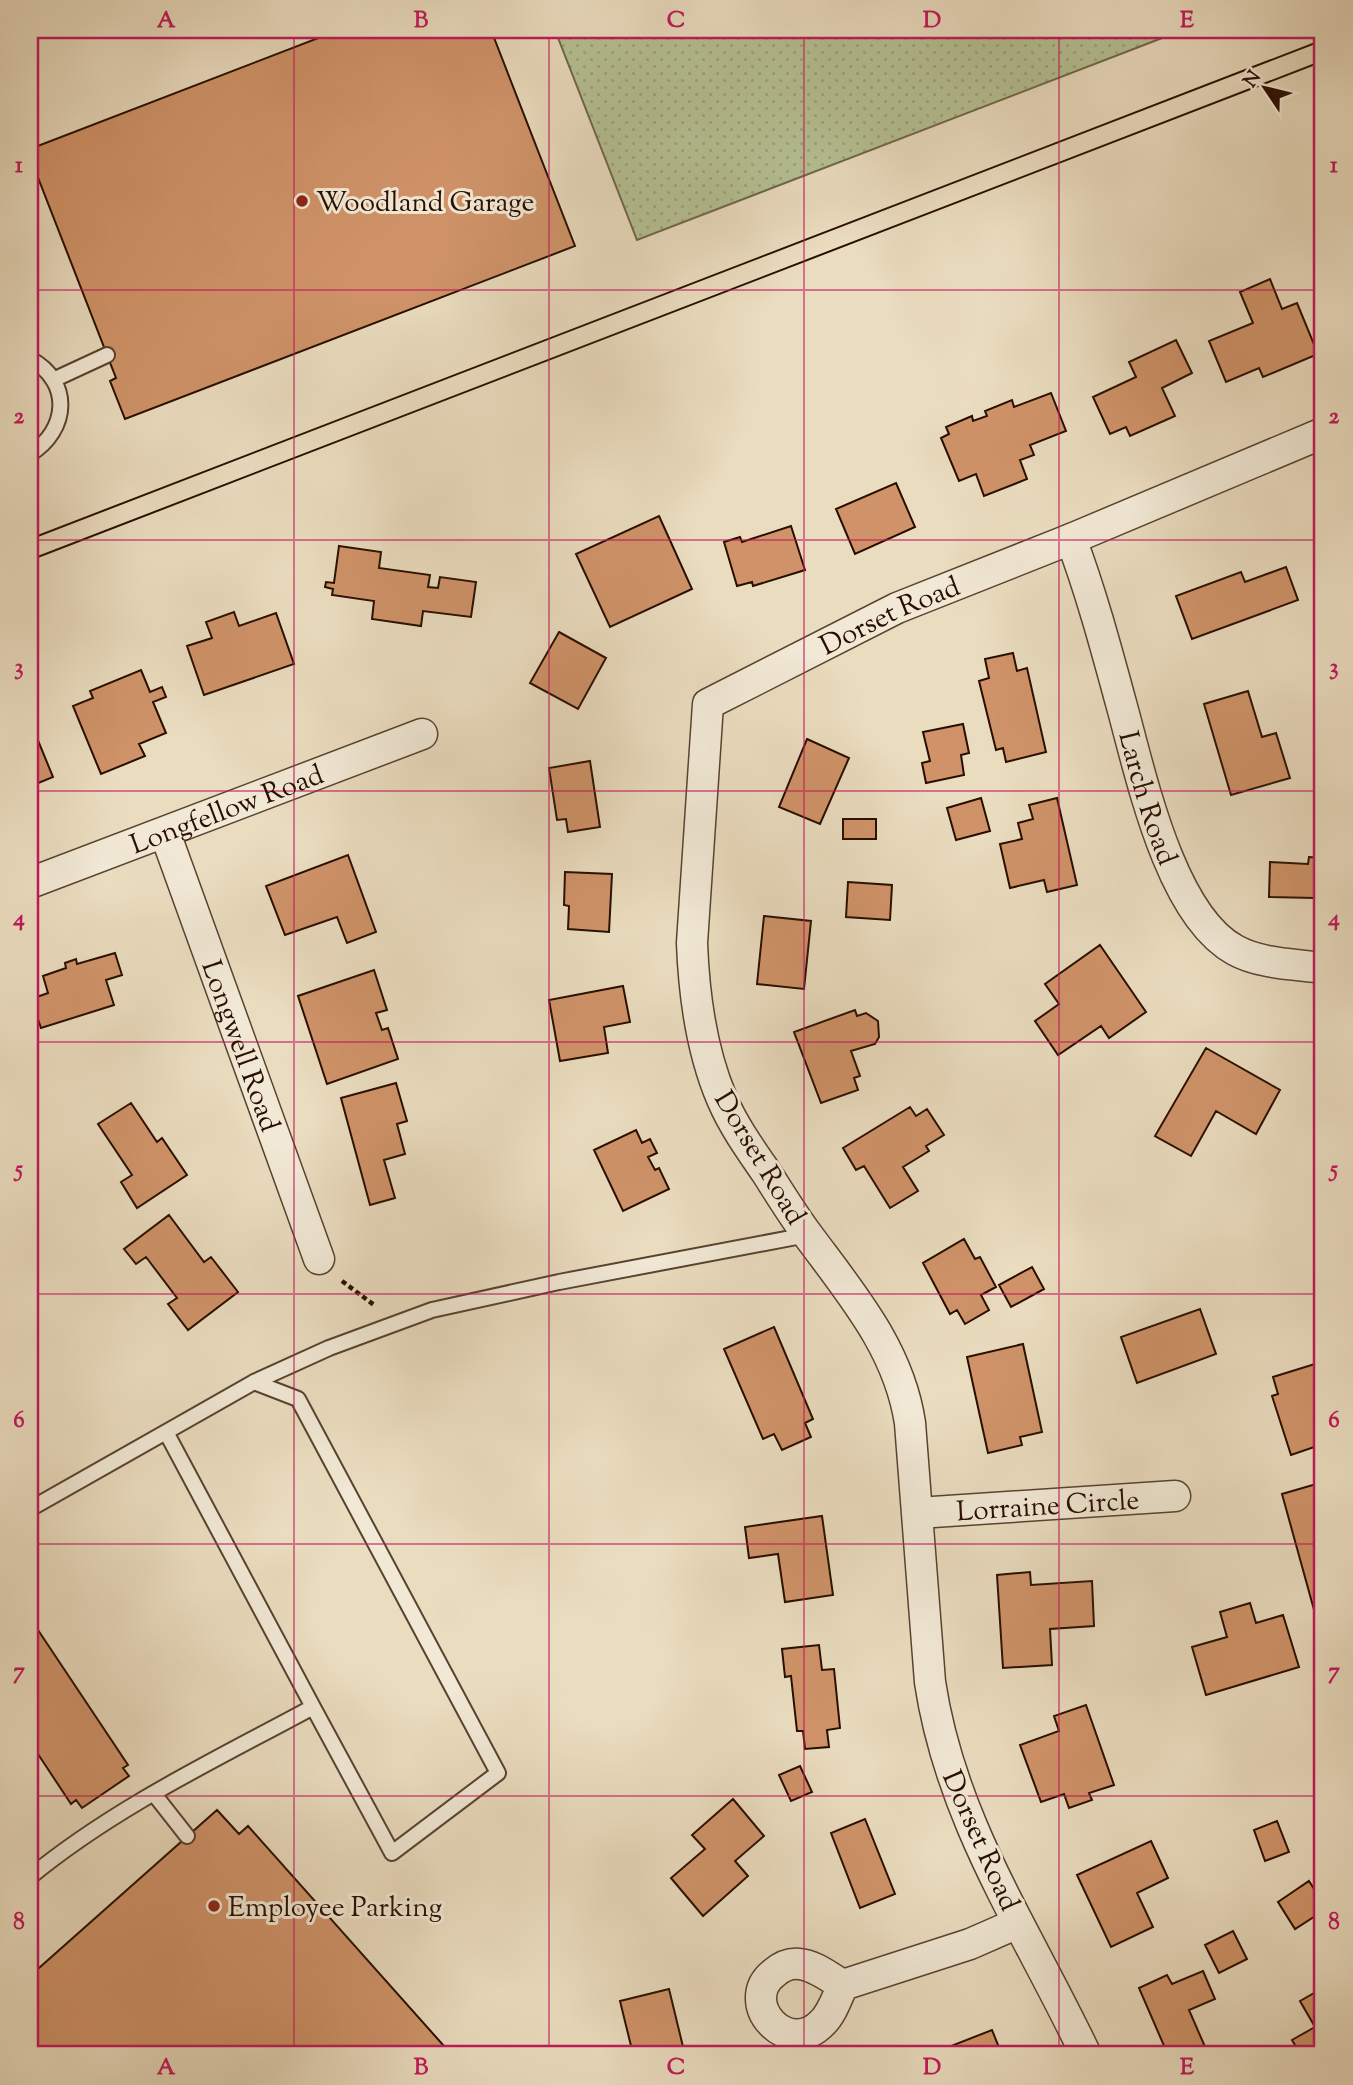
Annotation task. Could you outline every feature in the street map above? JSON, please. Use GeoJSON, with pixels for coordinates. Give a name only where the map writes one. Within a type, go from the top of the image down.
{"type":"FeatureCollection","features":[{"type":"Feature","properties":{"kind":"street","name":"Dorset Road"},"geometry":{"type":"LineString","coordinates":[[1086,2055],[969,1823],[942,1740],[934,1710],[927,1656],[910,1423],[899,1374],[870,1321],[807,1235],[730,1116],[716,1084],[700,1024],[693,974],[693,911],[708,704],[897,608],[1071,539],[1323,433]]}},
{"type":"Feature","properties":{"kind":"street","name":"Larch Road"},"geometry":{"type":"LineString","coordinates":[[1071,539],[1093,604],[1153,818],[1190,901],[1210,930],[1235,950],[1270,961],[1323,968]]}},
{"type":"Feature","properties":{"kind":"street","name":"Longfellow Road"},"geometry":{"type":"LineString","coordinates":[[30,883],[422,734]]}},
{"type":"Feature","properties":{"kind":"street","name":"Longwell Road"},"geometry":{"type":"LineString","coordinates":[[164,833],[319,1259]]}},
{"type":"Feature","properties":{"kind":"street","name":"Lorraine Circle"},"geometry":{"type":"LineString","coordinates":[[918,1513],[1175,1496]]}},
{"type":"Feature","properties":{"kind":"street"},"geometry":{"type":"LineString","coordinates":[[844,1985],[970,1944],[1018,1923]]}},
{"type":"Feature","properties":{"kind":"lane"},"geometry":{"type":"LineString","coordinates":[[53,380],[107,355]]}},
{"type":"Feature","properties":{"kind":"lane"},"geometry":{"type":"LineString","coordinates":[[30,359],[53,380],[60,399],[58,422],[44,444],[30,453]]}},
{"type":"Feature","properties":{"kind":"lane"},"geometry":{"type":"LineString","coordinates":[[30,1509],[254,1382],[318,1352],[432,1310],[559,1282],[807,1235]]}},
{"type":"Feature","properties":{"kind":"lane"},"geometry":{"type":"LineString","coordinates":[[166,1432],[392,1853],[498,1773],[298,1399],[254,1382]]}},
{"type":"Feature","properties":{"kind":"lane"},"geometry":{"type":"LineString","coordinates":[[30,1877],[58,1854],[154,1794],[313,1707]]}},
{"type":"Feature","properties":{"kind":"lane"},"geometry":{"type":"LineString","coordinates":[[154,1794],[187,1836]]}},
{"type":"Feature","properties":{"kind":"path"},"geometry":{"type":"LineString","coordinates":[[319,1259],[369,1302],[405,1320]]}},
{"type":"Feature","properties":{"kind":"green space"},"geometry":{"type":"Polygon","coordinates":[[[555,30],[1183,30],[637,240],[555,30]]]}},
{"type":"Feature","properties":{"kind":"building","name":"Woodland Garage"},"geometry":{"type":"Polygon","coordinates":[[[339,30],[491,30],[575,246],[125,419],[110,381],[116,378],[30,157],[30,149],[339,30]]]}},
{"type":"Feature","properties":{"kind":"building"},"geometry":{"type":"Polygon","coordinates":[[[1270,279],[1282,309],[1297,303],[1318,354],[1263,377],[1259,368],[1226,382],[1209,341],[1253,323],[1240,292],[1270,279]]]}},
{"type":"Feature","properties":{"kind":"building"},"geometry":{"type":"Polygon","coordinates":[[[1176,340],[1192,373],[1162,388],[1175,416],[1130,436],[1126,427],[1110,434],[1093,397],[1136,377],[1129,362],[1176,340]]]}},
{"type":"Feature","properties":{"kind":"building"},"geometry":{"type":"Polygon","coordinates":[[[1051,393],[1066,431],[1030,445],[1034,455],[1020,460],[1027,479],[984,496],[976,474],[959,481],[941,438],[949,434],[946,427],[972,416],[973,421],[987,416],[985,411],[1012,400],[1014,407],[1051,393]]]}},
{"type":"Feature","properties":{"kind":"building"},"geometry":{"type":"Polygon","coordinates":[[[896,483],[915,527],[855,554],[836,509],[896,483]]]}},
{"type":"Feature","properties":{"kind":"building"},"geometry":{"type":"Polygon","coordinates":[[[659,516],[692,589],[610,627],[576,554],[659,516]]]}},
{"type":"Feature","properties":{"kind":"building"},"geometry":{"type":"Polygon","coordinates":[[[791,526],[805,570],[753,586],[752,582],[737,586],[724,542],[740,537],[742,542],[791,526]]]}},
{"type":"Feature","properties":{"kind":"building"},"geometry":{"type":"Polygon","coordinates":[[[339,546],[381,552],[379,568],[430,575],[428,587],[438,588],[440,577],[476,582],[471,617],[423,611],[421,626],[372,619],[374,601],[332,595],[333,589],[325,587],[326,582],[334,583],[339,546]]]}},
{"type":"Feature","properties":{"kind":"building"},"geometry":{"type":"Polygon","coordinates":[[[1286,567],[1298,600],[1192,639],[1176,596],[1241,572],[1245,582],[1286,567]]]}},
{"type":"Feature","properties":{"kind":"building"},"geometry":{"type":"Polygon","coordinates":[[[234,612],[239,626],[276,613],[294,664],[204,695],[187,646],[212,638],[206,622],[234,612]]]}},
{"type":"Feature","properties":{"kind":"building"},"geometry":{"type":"Polygon","coordinates":[[[559,632],[606,658],[578,709],[530,683],[559,632]]]}},
{"type":"Feature","properties":{"kind":"building"},"geometry":{"type":"Polygon","coordinates":[[[1013,653],[1017,671],[1027,668],[1046,752],[1006,762],[1003,748],[996,750],[979,681],[989,678],[985,659],[1013,653]]]}},
{"type":"Feature","properties":{"kind":"building"},"geometry":{"type":"Polygon","coordinates":[[[141,670],[150,692],[162,687],[166,697],[153,702],[166,733],[139,744],[145,756],[101,774],[73,706],[93,698],[90,691],[141,670]]]}},
{"type":"Feature","properties":{"kind":"building"},"geometry":{"type":"Polygon","coordinates":[[[1248,691],[1262,737],[1276,733],[1290,778],[1231,795],[1204,704],[1248,691]]]}},
{"type":"Feature","properties":{"kind":"building"},"geometry":{"type":"Polygon","coordinates":[[[963,724],[969,753],[961,755],[964,775],[926,783],[922,763],[930,761],[923,732],[963,724]]]}},
{"type":"Feature","properties":{"kind":"building"},"geometry":{"type":"Polygon","coordinates":[[[37,738],[53,777],[31,786],[30,741],[37,738]]]}},
{"type":"Feature","properties":{"kind":"building"},"geometry":{"type":"Polygon","coordinates":[[[807,739],[849,758],[820,824],[779,807],[807,739]]]}},
{"type":"Feature","properties":{"kind":"building"},"geometry":{"type":"Polygon","coordinates":[[[590,761],[600,827],[568,832],[566,819],[557,820],[549,768],[590,761]]]}},
{"type":"Feature","properties":{"kind":"building"},"geometry":{"type":"Polygon","coordinates":[[[981,798],[990,831],[956,840],[947,808],[981,798]]]}},
{"type":"Feature","properties":{"kind":"building"},"geometry":{"type":"Polygon","coordinates":[[[1057,798],[1077,885],[1047,892],[1044,880],[1010,888],[1000,844],[1022,839],[1018,823],[1033,819],[1029,805],[1057,798]]]}},
{"type":"Feature","properties":{"kind":"building"},"geometry":{"type":"Polygon","coordinates":[[[843,819],[876,819],[876,839],[843,839],[843,819]]]}},
{"type":"Feature","properties":{"kind":"building"},"geometry":{"type":"Polygon","coordinates":[[[348,855],[376,932],[347,943],[337,917],[285,935],[266,886],[348,855]]]}},
{"type":"Feature","properties":{"kind":"building"},"geometry":{"type":"Polygon","coordinates":[[[1309,857],[1323,858],[1323,910],[1314,910],[1314,898],[1269,897],[1270,862],[1308,864],[1309,857]]]}},
{"type":"Feature","properties":{"kind":"building"},"geometry":{"type":"Polygon","coordinates":[[[565,872],[612,874],[609,932],[568,929],[569,906],[564,905],[565,872]]]}},
{"type":"Feature","properties":{"kind":"building"},"geometry":{"type":"Polygon","coordinates":[[[848,882],[892,885],[890,920],[846,917],[848,882]]]}},
{"type":"Feature","properties":{"kind":"building"},"geometry":{"type":"Polygon","coordinates":[[[764,916],[811,921],[804,989],[757,984],[764,916]]]}},
{"type":"Feature","properties":{"kind":"building"},"geometry":{"type":"Polygon","coordinates":[[[1100,945],[1146,1012],[1109,1038],[1101,1026],[1058,1055],[1035,1021],[1059,1004],[1045,984],[1100,945]]]}},
{"type":"Feature","properties":{"kind":"building"},"geometry":{"type":"Polygon","coordinates":[[[115,953],[122,975],[106,980],[114,1005],[41,1028],[31,999],[48,993],[43,976],[66,968],[65,963],[76,959],[77,964],[115,953]]]}},
{"type":"Feature","properties":{"kind":"building"},"geometry":{"type":"Polygon","coordinates":[[[374,970],[387,1010],[376,1013],[382,1030],[388,1028],[398,1059],[327,1084],[298,996],[374,970]]]}},
{"type":"Feature","properties":{"kind":"building"},"geometry":{"type":"Polygon","coordinates":[[[623,986],[630,1022],[604,1027],[608,1053],[560,1061],[549,1000],[623,986]]]}},
{"type":"Feature","properties":{"kind":"building"},"geometry":{"type":"Polygon","coordinates":[[[855,1010],[857,1016],[866,1013],[878,1021],[879,1037],[875,1044],[851,1051],[860,1076],[854,1078],[858,1090],[821,1103],[794,1032],[855,1010]]]}},
{"type":"Feature","properties":{"kind":"building"},"geometry":{"type":"Polygon","coordinates":[[[1206,1048],[1280,1090],[1256,1134],[1216,1111],[1191,1156],[1155,1136],[1206,1048]]]}},
{"type":"Feature","properties":{"kind":"building"},"geometry":{"type":"Polygon","coordinates":[[[396,1083],[407,1121],[397,1124],[405,1154],[384,1160],[395,1198],[370,1205],[341,1098],[396,1083]]]}},
{"type":"Feature","properties":{"kind":"building"},"geometry":{"type":"Polygon","coordinates":[[[131,1103],[157,1142],[162,1138],[187,1175],[137,1208],[121,1182],[132,1175],[98,1124],[131,1103]]]}},
{"type":"Feature","properties":{"kind":"building"},"geometry":{"type":"Polygon","coordinates":[[[910,1107],[916,1116],[927,1109],[944,1135],[926,1146],[929,1151],[903,1167],[918,1191],[890,1208],[864,1166],[856,1170],[843,1148],[910,1107]]]}},
{"type":"Feature","properties":{"kind":"building"},"geometry":{"type":"Polygon","coordinates":[[[1323,1107],[1323,1131],[1317,1130],[1323,1107]]]}},
{"type":"Feature","properties":{"kind":"building"},"geometry":{"type":"Polygon","coordinates":[[[636,1130],[642,1143],[650,1139],[657,1153],[648,1157],[655,1170],[659,1168],[669,1189],[623,1211],[594,1150],[636,1130]]]}},
{"type":"Feature","properties":{"kind":"building"},"geometry":{"type":"Polygon","coordinates":[[[169,1215],[204,1262],[211,1257],[238,1292],[188,1330],[168,1304],[177,1298],[146,1257],[136,1264],[124,1249],[169,1215]]]}},
{"type":"Feature","properties":{"kind":"building"},"geometry":{"type":"Polygon","coordinates":[[[964,1239],[975,1259],[980,1257],[996,1287],[981,1295],[989,1310],[965,1324],[957,1310],[950,1314],[923,1263],[964,1239]]]}},
{"type":"Feature","properties":{"kind":"building"},"geometry":{"type":"Polygon","coordinates":[[[1032,1267],[1044,1289],[1011,1307],[999,1285],[1032,1267]]]}},
{"type":"Feature","properties":{"kind":"building"},"geometry":{"type":"Polygon","coordinates":[[[1200,1309],[1216,1354],[1137,1383],[1121,1337],[1200,1309]]]}},
{"type":"Feature","properties":{"kind":"building"},"geometry":{"type":"Polygon","coordinates":[[[774,1327],[813,1419],[805,1423],[811,1437],[782,1450],[774,1434],[763,1439],[724,1349],[774,1327]]]}},
{"type":"Feature","properties":{"kind":"building"},"geometry":{"type":"Polygon","coordinates":[[[1023,1344],[1042,1432],[1020,1437],[1022,1445],[988,1453],[967,1357],[1023,1344]]]}},
{"type":"Feature","properties":{"kind":"building"},"geometry":{"type":"Polygon","coordinates":[[[1318,1363],[1323,1380],[1323,1444],[1291,1455],[1272,1396],[1278,1394],[1273,1377],[1318,1363]]]}},
{"type":"Feature","properties":{"kind":"building"},"geometry":{"type":"Polygon","coordinates":[[[1323,1482],[1323,1615],[1316,1617],[1282,1494],[1323,1482]]]}},
{"type":"Feature","properties":{"kind":"building"},"geometry":{"type":"Polygon","coordinates":[[[822,1516],[833,1595],[785,1602],[778,1554],[749,1558],[745,1527],[822,1516]]]}},
{"type":"Feature","properties":{"kind":"building"},"geometry":{"type":"Polygon","coordinates":[[[1030,1572],[1031,1585],[1092,1581],[1094,1626],[1050,1629],[1052,1665],[1003,1668],[997,1575],[1030,1572]]]}},
{"type":"Feature","properties":{"kind":"building"},"geometry":{"type":"Polygon","coordinates":[[[1250,1603],[1256,1623],[1283,1615],[1299,1667],[1206,1695],[1192,1647],[1227,1637],[1220,1612],[1250,1603]]]}},
{"type":"Feature","properties":{"kind":"building"},"geometry":{"type":"Polygon","coordinates":[[[30,1618],[128,1765],[123,1768],[129,1776],[82,1808],[76,1800],[71,1804],[30,1742],[30,1618]]]}},
{"type":"Feature","properties":{"kind":"building"},"geometry":{"type":"Polygon","coordinates":[[[819,1645],[822,1670],[834,1669],[840,1728],[827,1730],[829,1747],[805,1749],[803,1731],[797,1731],[791,1676],[785,1677],[782,1649],[819,1645]]]}},
{"type":"Feature","properties":{"kind":"building"},"geometry":{"type":"Polygon","coordinates":[[[1086,1705],[1114,1785],[1089,1793],[1092,1800],[1069,1808],[1064,1794],[1041,1802],[1020,1745],[1059,1731],[1054,1716],[1086,1705]]]}},
{"type":"Feature","properties":{"kind":"building"},"geometry":{"type":"Polygon","coordinates":[[[800,1766],[812,1792],[791,1801],[779,1775],[800,1766]]]}},
{"type":"Feature","properties":{"kind":"building"},"geometry":{"type":"Polygon","coordinates":[[[733,1799],[764,1836],[735,1861],[748,1876],[703,1916],[671,1878],[705,1849],[692,1835],[733,1799]]]}},
{"type":"Feature","properties":{"kind":"building","name":"Employee Parking"},"geometry":{"type":"Polygon","coordinates":[[[217,1810],[239,1834],[248,1826],[452,2055],[30,2055],[30,1976],[217,1810]]]}},
{"type":"Feature","properties":{"kind":"building"},"geometry":{"type":"Polygon","coordinates":[[[865,1819],[895,1894],[860,1908],[831,1833],[865,1819]]]}},
{"type":"Feature","properties":{"kind":"building"},"geometry":{"type":"Polygon","coordinates":[[[1277,1821],[1289,1852],[1265,1861],[1254,1830],[1277,1821]]]}},
{"type":"Feature","properties":{"kind":"building"},"geometry":{"type":"Polygon","coordinates":[[[1151,1841],[1168,1878],[1137,1893],[1153,1927],[1111,1947],[1077,1875],[1151,1841]]]}},
{"type":"Feature","properties":{"kind":"building"},"geometry":{"type":"Polygon","coordinates":[[[1309,1881],[1323,1903],[1323,1911],[1295,1929],[1278,1902],[1309,1881]]]}},
{"type":"Feature","properties":{"kind":"building"},"geometry":{"type":"Polygon","coordinates":[[[1233,1931],[1247,1959],[1219,1973],[1205,1945],[1233,1931]]]}},
{"type":"Feature","properties":{"kind":"building"},"geometry":{"type":"Polygon","coordinates":[[[1203,1971],[1215,1999],[1189,2010],[1206,2049],[1191,2055],[1168,2055],[1139,1988],[1167,1975],[1172,1984],[1203,1971]]]}},
{"type":"Feature","properties":{"kind":"building"},"geometry":{"type":"Polygon","coordinates":[[[1323,1988],[1323,2055],[1301,2055],[1292,2040],[1315,2027],[1300,2001],[1323,1988]]]}},
{"type":"Feature","properties":{"kind":"building"},"geometry":{"type":"Polygon","coordinates":[[[669,1989],[685,2055],[643,2055],[642,2052],[633,2054],[620,2001],[669,1989]]]}},
{"type":"Feature","properties":{"kind":"building"},"geometry":{"type":"Polygon","coordinates":[[[992,2030],[1002,2055],[954,2055],[951,2046],[992,2030]]]}},
{"type":"Feature","properties":{"kind":"tram line"},"geometry":{"type":"LineString","coordinates":[[30,539],[1323,40]]}},
{"type":"Feature","properties":{"kind":"tram line"},"geometry":{"type":"LineString","coordinates":[[30,560],[1323,61]]}},
{"type":"Feature","properties":{"kind":"place","name":"Woodland Garage"},"geometry":{"type":"Point","coordinates":[302,201]}},
{"type":"Feature","properties":{"kind":"place","name":"Employee Parking"},"geometry":{"type":"Point","coordinates":[214,1906]}}]}
